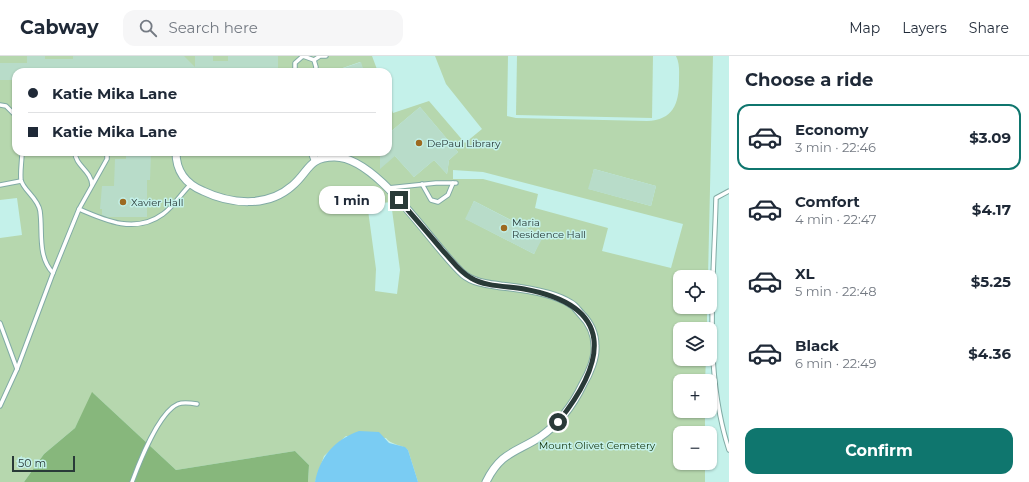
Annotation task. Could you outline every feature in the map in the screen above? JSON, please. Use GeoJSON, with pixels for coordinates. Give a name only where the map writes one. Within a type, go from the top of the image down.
{"type":"FeatureCollection","features":[{"type":"Feature","properties":{"kind":"street"},"geometry":{"type":"LineString","coordinates":[[176,156],[180,172],[190,185],[231,201],[259,201],[274,197],[291,188],[315,160],[328,156]]}},
{"type":"Feature","properties":{"kind":"street"},"geometry":{"type":"LineString","coordinates":[[314,156],[315,160]]}},
{"type":"Feature","properties":{"kind":"street"},"geometry":{"type":"LineString","coordinates":[[339,156],[361,165],[387,188],[464,274],[481,283],[524,289],[546,294],[570,304],[584,318],[593,331],[596,348],[588,375],[576,400],[558,422],[539,437],[507,454],[491,472],[486,482]]}},
{"type":"Feature","properties":{"kind":"lane"},"geometry":{"type":"LineString","coordinates":[[295,68],[295,63],[303,56],[314,60]]}},
{"type":"Feature","properties":{"kind":"lane"},"geometry":{"type":"LineString","coordinates":[[314,60],[320,56],[326,56]]}},
{"type":"Feature","properties":{"kind":"lane"},"geometry":{"type":"LineString","coordinates":[[314,60],[316,68]]}},
{"type":"Feature","properties":{"kind":"lane"},"geometry":{"type":"LineString","coordinates":[[0,105],[6,106],[12,112]]}},
{"type":"Feature","properties":{"kind":"lane"},"geometry":{"type":"LineString","coordinates":[[22,156],[21,181],[37,201],[40,210],[43,257],[47,266],[53,273]]}},
{"type":"Feature","properties":{"kind":"lane"},"geometry":{"type":"LineString","coordinates":[[75,156],[90,176],[92,186]]}},
{"type":"Feature","properties":{"kind":"lane"},"geometry":{"type":"LineString","coordinates":[[0,406],[17,369],[79,209],[107,159],[107,156]]}},
{"type":"Feature","properties":{"kind":"lane"},"geometry":{"type":"LineString","coordinates":[[0,185],[21,181]]}},
{"type":"Feature","properties":{"kind":"lane"},"geometry":{"type":"LineString","coordinates":[[387,188],[422,184],[454,183],[448,195],[438,202],[431,200],[422,184]]}},
{"type":"Feature","properties":{"kind":"lane"},"geometry":{"type":"LineString","coordinates":[[79,209],[99,218],[135,226],[150,222],[164,214],[190,185]]}},
{"type":"Feature","properties":{"kind":"lane"},"geometry":{"type":"LineString","coordinates":[[729,191],[716,198],[713,336],[716,392],[723,431],[729,450]]}},
{"type":"Feature","properties":{"kind":"lane"},"geometry":{"type":"LineString","coordinates":[[0,322],[17,369]]}},
{"type":"Feature","properties":{"kind":"lane"},"geometry":{"type":"LineString","coordinates":[[132,482],[148,444],[171,409],[178,404],[197,404]]}},
{"type":"Feature","properties":{"kind":"green space","name":"Mount Olivet Cemetery"},"geometry":{"type":"Polygon","coordinates":[[[0,56],[372,56],[376,68],[362,68],[360,62],[343,68],[12,68],[12,156],[392,155],[395,156],[414,177],[434,160],[447,174],[449,160],[458,152],[420,107],[392,131],[392,110],[393,113],[429,101],[465,143],[482,129],[446,84],[435,56],[508,56],[507,116],[516,118],[647,121],[663,118],[669,114],[676,104],[679,89],[679,65],[676,56],[713,56],[708,270],[673,270],[673,314],[707,314],[707,322],[673,322],[673,366],[706,366],[705,374],[673,374],[673,418],[705,418],[705,426],[673,426],[673,470],[705,470],[705,482],[418,482],[408,450],[405,448],[391,442],[386,438],[346,436],[324,456],[315,482],[308,482],[309,465],[295,451],[176,470],[93,393],[75,428],[44,454],[24,482],[0,482],[0,238],[22,235],[17,198],[0,200],[0,56]],[[594,169],[589,189],[651,206],[656,186],[594,169]],[[453,170],[453,179],[483,179],[538,194],[535,208],[608,228],[602,251],[671,268],[683,224],[483,172],[453,170]],[[375,187],[365,188],[376,269],[375,291],[397,294],[400,270],[391,202],[382,203],[380,190],[375,187]],[[474,201],[466,219],[534,254],[542,236],[474,201]]]}},
{"type":"Feature","properties":{"kind":"green space"},"geometry":{"type":"Polygon","coordinates":[[[517,56],[653,56],[652,118],[516,115],[517,56]]]}},
{"type":"Feature","properties":{"kind":"green space"},"geometry":{"type":"Polygon","coordinates":[[[92,392],[176,470],[295,451],[309,465],[308,482],[24,482],[44,454],[75,428],[92,392]]]}},
{"type":"Feature","properties":{"kind":"water"},"geometry":{"type":"Polygon","coordinates":[[[359,431],[379,432],[389,443],[405,447],[408,450],[418,482],[315,482],[320,465],[335,444],[359,431]]]}},
{"type":"Feature","properties":{"kind":"building"},"geometry":{"type":"Polygon","coordinates":[[[27,56],[45,56],[45,59],[73,59],[73,56],[184,56],[195,67],[195,56],[213,56],[213,61],[228,61],[228,56],[278,56],[278,68],[12,68],[12,80],[0,80],[0,63],[27,63],[27,56]]]}},
{"type":"Feature","properties":{"kind":"building"},"geometry":{"type":"Polygon","coordinates":[[[361,62],[363,68],[344,68],[361,62]]]}},
{"type":"Feature","properties":{"kind":"building","name":"DePaul Library"},"geometry":{"type":"Polygon","coordinates":[[[420,107],[458,152],[449,160],[447,174],[434,160],[414,177],[395,156],[380,169],[380,156],[392,156],[392,131],[420,107]]]}},
{"type":"Feature","properties":{"kind":"building"},"geometry":{"type":"Polygon","coordinates":[[[126,156],[151,156],[150,180],[147,180],[147,217],[107,217],[102,215],[102,209],[100,209],[102,186],[114,186],[115,159],[126,159],[126,156]]]}},
{"type":"Feature","properties":{"kind":"building"},"geometry":{"type":"Polygon","coordinates":[[[594,169],[656,186],[651,206],[588,189],[594,169]]]}},
{"type":"Feature","properties":{"kind":"building","name":"Maria Residence Hall"},"geometry":{"type":"Polygon","coordinates":[[[474,201],[543,237],[534,254],[465,219],[474,201]]]}},
{"type":"Feature","properties":{"kind":"place","name":"DePaul Library"},"geometry":{"type":"Point","coordinates":[419,143]}},
{"type":"Feature","properties":{"kind":"place","name":"Xavier Hall"},"geometry":{"type":"Point","coordinates":[123,202]}},
{"type":"Feature","properties":{"kind":"place","name":"Maria Residence Hall"},"geometry":{"type":"Point","coordinates":[504,228]}},
{"type":"Feature","properties":{"kind":"route"},"geometry":{"type":"LineString","coordinates":[[399,200],[464,274],[473,280],[481,283],[524,289],[546,294],[570,304],[584,318],[593,331],[596,348],[588,375],[576,400],[558,422]]}}]}
